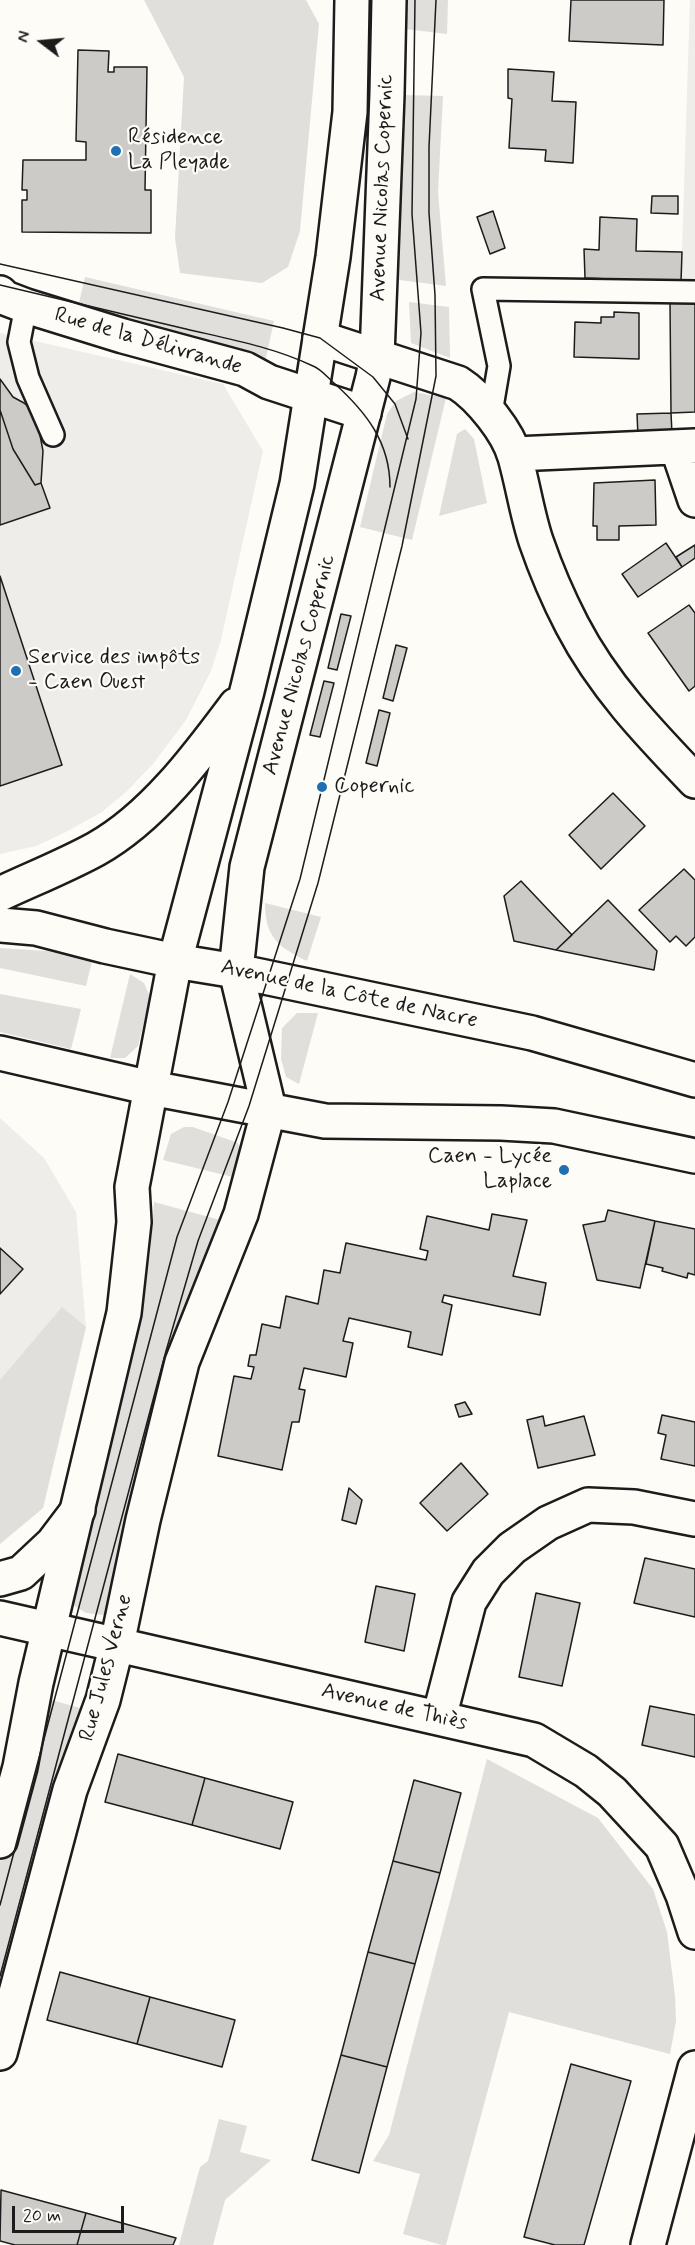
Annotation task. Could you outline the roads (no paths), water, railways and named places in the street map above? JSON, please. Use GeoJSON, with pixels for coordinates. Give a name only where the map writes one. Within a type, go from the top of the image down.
{"type":"FeatureCollection","features":[{"type":"Feature","properties":{"kind":"street","name":"Avenue Nicolas Copernic"},"geometry":{"type":"LineString","coordinates":[[78,1510],[124,1313],[134,1222],[132,1187],[175,961],[247,692],[297,484],[333,257],[350,112],[352,0]]}},
{"type":"Feature","properties":{"kind":"street","name":"Avenue Nicolas Copernic"},"geometry":{"type":"LineString","coordinates":[[200,1317],[241,1214],[269,1109],[236,971],[247,867],[377,356],[389,0]]}},
{"type":"Feature","properties":{"kind":"street","name":"Rue de la Délivrande"},"geometry":{"type":"LineString","coordinates":[[13,300],[123,336],[246,369],[269,382],[364,412]]}},
{"type":"Feature","properties":{"kind":"street"},"geometry":{"type":"LineString","coordinates":[[320,338],[458,383],[470,391],[491,413],[514,454],[536,539],[553,585],[573,626],[600,674],[614,692],[635,718],[695,781]]}},
{"type":"Feature","properties":{"kind":"street"},"geometry":{"type":"LineString","coordinates":[[514,454],[686,446],[695,500]]}},
{"type":"Feature","properties":{"kind":"street"},"geometry":{"type":"LineString","coordinates":[[0,894],[97,848],[148,810],[201,751],[247,692]]}},
{"type":"Feature","properties":{"kind":"street","name":"Avenue de la Côte de Nacre"},"geometry":{"type":"LineString","coordinates":[[0,925],[36,928],[175,961],[236,971],[532,1033],[695,1080]]}},
{"type":"Feature","properties":{"kind":"street"},"geometry":{"type":"LineString","coordinates":[[0,1053],[151,1088],[325,1121],[501,1123],[554,1126],[695,1156]]}},
{"type":"Feature","properties":{"kind":"street","name":"Rue Jules Verne"},"geometry":{"type":"LineString","coordinates":[[0,2053],[70,1790],[103,1700],[117,1644],[142,1520],[182,1362],[200,1317]]}},
{"type":"Feature","properties":{"kind":"street"},"geometry":{"type":"LineString","coordinates":[[439,1718],[469,1602],[488,1572],[512,1548],[548,1523],[588,1505],[634,1507],[695,1519]]}},
{"type":"Feature","properties":{"kind":"street"},"geometry":{"type":"LineString","coordinates":[[0,1580],[21,1574],[53,1543],[78,1510]]}},
{"type":"Feature","properties":{"kind":"street"},"geometry":{"type":"LineString","coordinates":[[0,1841],[20,1767],[36,1683],[78,1510]]}},
{"type":"Feature","properties":{"kind":"street","name":"Avenue de Thiès"},"geometry":{"type":"LineString","coordinates":[[0,1618],[534,1740],[586,1771],[612,1792],[662,1846],[683,1895],[695,1932]]}},
{"type":"Feature","properties":{"kind":"street"},"geometry":{"type":"LineString","coordinates":[[662,1846],[695,1854]]}},
{"type":"Feature","properties":{"kind":"street"},"geometry":{"type":"LineString","coordinates":[[648,2245],[695,2068]]}},
{"type":"Feature","properties":{"kind":"lane"},"geometry":{"type":"LineString","coordinates":[[491,413],[499,366],[483,289],[695,292]]}},
{"type":"Feature","properties":{"kind":"lane"},"geometry":{"type":"LineString","coordinates":[[13,300],[28,378],[53,435]]}},
{"type":"Feature","properties":{"kind":"tram line"},"geometry":{"type":"LineString","coordinates":[[0,1905],[177,1237],[228,1102],[300,879],[416,399],[421,333],[412,214],[415,0]]}},
{"type":"Feature","properties":{"kind":"tram line"},"geometry":{"type":"LineString","coordinates":[[0,1976],[166,1351],[198,1241],[249,1106],[318,883],[402,546],[436,376],[435,295],[429,213],[429,147],[436,0]]}},
{"type":"Feature","properties":{"kind":"tram line"},"geometry":{"type":"LineString","coordinates":[[0,264],[320,338],[373,377],[395,404],[408,439]]}},
{"type":"Feature","properties":{"kind":"tram line"},"geometry":{"type":"LineString","coordinates":[[0,285],[251,344],[316,367],[346,394],[374,429],[386,456],[390,487]]}},
{"type":"Feature","properties":{"kind":"place","name":"Résidence La Pleyade"},"geometry":{"type":"Point","coordinates":[116,151]}},
{"type":"Feature","properties":{"kind":"place","name":"Service des impôts - Caen Ouest"},"geometry":{"type":"Point","coordinates":[16,671]}},
{"type":"Feature","properties":{"kind":"place","name":"Copernic"},"geometry":{"type":"Point","coordinates":[322,787]}},
{"type":"Feature","properties":{"kind":"place","name":"Caen - Lycée Laplace"},"geometry":{"type":"Point","coordinates":[564,1170]}}]}
